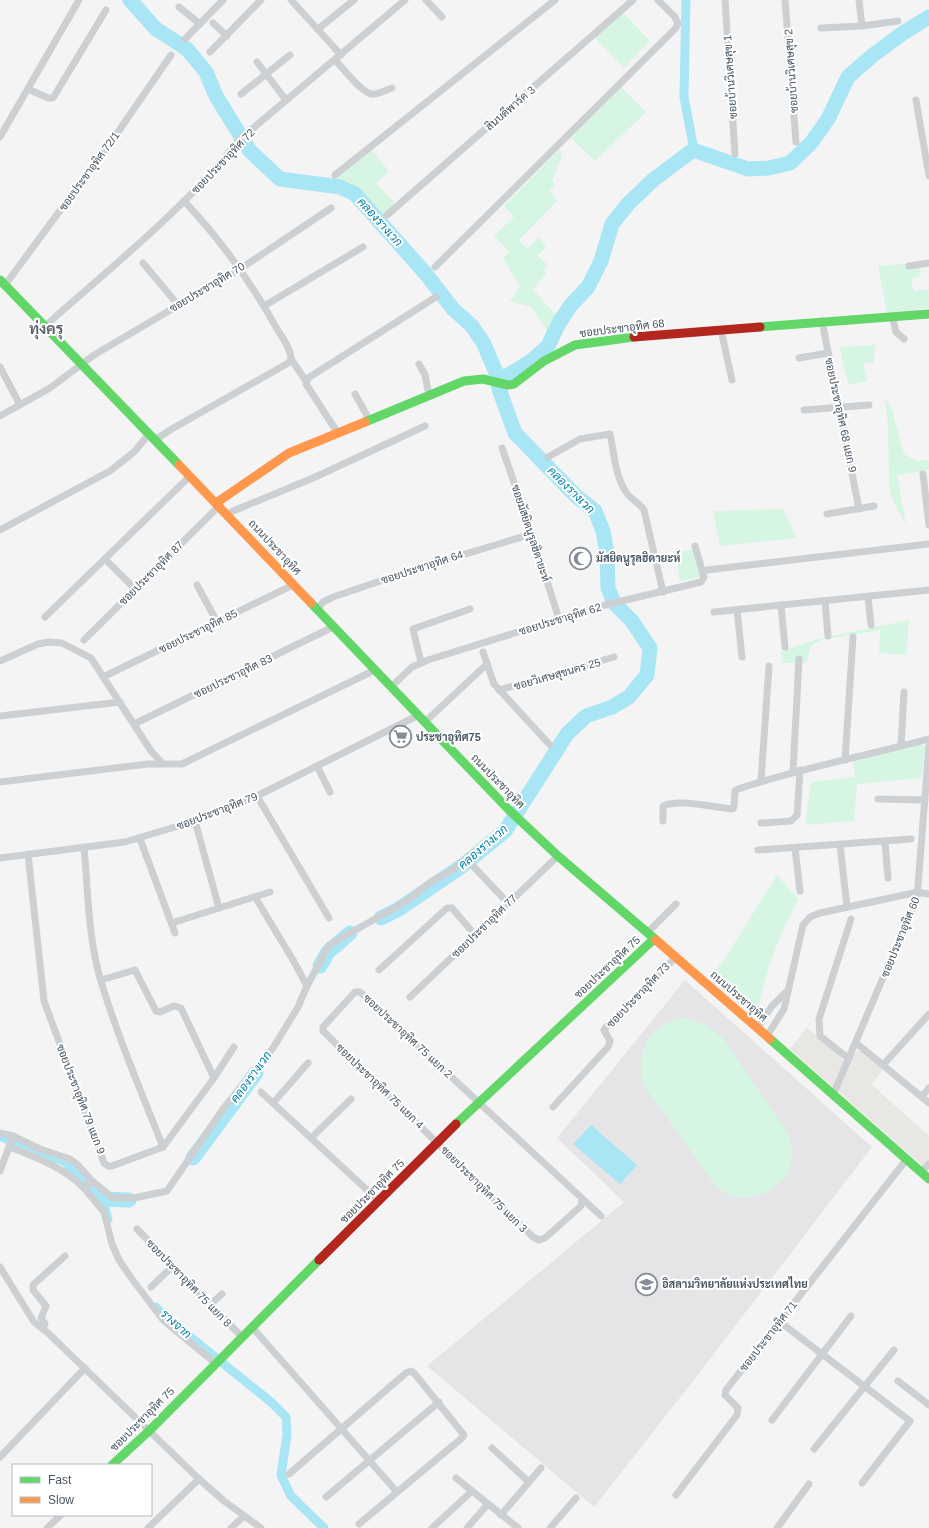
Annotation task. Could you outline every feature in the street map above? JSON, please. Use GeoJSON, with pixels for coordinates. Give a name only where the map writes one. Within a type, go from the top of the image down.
{"type":"FeatureCollection","features":[{"type":"Feature","properties":{"kind":"street"},"geometry":{"type":"LineString","coordinates":[[0,137],[79,0]]}},
{"type":"Feature","properties":{"kind":"street"},"geometry":{"type":"LineString","coordinates":[[185,39],[223,0]]}},
{"type":"Feature","properties":{"kind":"street"},"geometry":{"type":"LineString","coordinates":[[210,52],[262,0]]}},
{"type":"Feature","properties":{"kind":"street"},"geometry":{"type":"LineString","coordinates":[[291,0],[318,29],[364,91],[372,94],[392,88]]}},
{"type":"Feature","properties":{"kind":"street"},"geometry":{"type":"LineString","coordinates":[[318,29],[354,0]]}},
{"type":"Feature","properties":{"kind":"street","name":"ซอยประชาอุทิศ 72"},"geometry":{"type":"LineString","coordinates":[[45,326],[184,201],[219,165],[240,140],[405,0]]}},
{"type":"Feature","properties":{"kind":"street"},"geometry":{"type":"LineString","coordinates":[[426,0],[442,17]]}},
{"type":"Feature","properties":{"kind":"street"},"geometry":{"type":"LineString","coordinates":[[335,174],[555,0]]}},
{"type":"Feature","properties":{"kind":"street","name":"สินบดีพาร์ค 3"},"geometry":{"type":"LineString","coordinates":[[387,215],[633,0]]}},
{"type":"Feature","properties":{"kind":"street"},"geometry":{"type":"LineString","coordinates":[[435,268],[675,29],[678,24],[676,17],[658,0]]}},
{"type":"Feature","properties":{"kind":"street","name":"ซอยบ้านวิเศษสุข 1"},"geometry":{"type":"LineString","coordinates":[[725,0],[735,154]]}},
{"type":"Feature","properties":{"kind":"street","name":"ซอยบ้านวิเศษสุข 2"},"geometry":{"type":"LineString","coordinates":[[785,0],[796,142]]}},
{"type":"Feature","properties":{"kind":"street"},"geometry":{"type":"LineString","coordinates":[[859,0],[862,26]]}},
{"type":"Feature","properties":{"kind":"street"},"geometry":{"type":"LineString","coordinates":[[179,6],[200,24]]}},
{"type":"Feature","properties":{"kind":"street"},"geometry":{"type":"LineString","coordinates":[[28,89],[48,98],[53,98],[106,10]]}},
{"type":"Feature","properties":{"kind":"street"},"geometry":{"type":"LineString","coordinates":[[821,28],[862,26],[898,21]]}},
{"type":"Feature","properties":{"kind":"street"},"geometry":{"type":"LineString","coordinates":[[213,23],[227,36]]}},
{"type":"Feature","properties":{"kind":"street","name":"ซอยประชาอุทิศ 72/1"},"geometry":{"type":"LineString","coordinates":[[2,282],[110,143],[171,55]]}},
{"type":"Feature","properties":{"kind":"street"},"geometry":{"type":"LineString","coordinates":[[240,94],[290,55]]}},
{"type":"Feature","properties":{"kind":"street"},"geometry":{"type":"LineString","coordinates":[[257,62],[286,100]]}},
{"type":"Feature","properties":{"kind":"street"},"geometry":{"type":"LineString","coordinates":[[916,100],[929,176]]}},
{"type":"Feature","properties":{"kind":"street"},"geometry":{"type":"LineString","coordinates":[[184,201],[206,224],[240,268],[287,346],[291,359],[337,432]]}},
{"type":"Feature","properties":{"kind":"street","name":"ซอยประชาอุทิศ 70"},"geometry":{"type":"LineString","coordinates":[[0,416],[50,388],[126,336],[240,268],[331,208]]}},
{"type":"Feature","properties":{"kind":"street"},"geometry":{"type":"LineString","coordinates":[[264,306],[363,247]]}},
{"type":"Feature","properties":{"kind":"street"},"geometry":{"type":"LineString","coordinates":[[143,263],[178,305]]}},
{"type":"Feature","properties":{"kind":"street"},"geometry":{"type":"LineString","coordinates":[[909,266],[929,263]]}},
{"type":"Feature","properties":{"kind":"street","name":"ถนนประชาอุทิศ"},"geometry":{"type":"LineString","coordinates":[[2,282],[422,718],[508,810],[558,856],[767,1036],[929,1179]]}},
{"type":"Feature","properties":{"kind":"street"},"geometry":{"type":"LineString","coordinates":[[306,381],[312,375],[436,297]]}},
{"type":"Feature","properties":{"kind":"street","name":"ซอยประชาอุทิศ 68"},"geometry":{"type":"LineString","coordinates":[[217,505],[289,453],[464,381],[488,380],[508,385],[514,384],[544,361],[575,345],[621,338],[822,321],[929,314]]}},
{"type":"Feature","properties":{"kind":"street"},"geometry":{"type":"LineString","coordinates":[[892,316],[896,332],[904,339]]}},
{"type":"Feature","properties":{"kind":"street","name":"ซอยประชาอุทิศ 68 แยก 9"},"geometry":{"type":"LineString","coordinates":[[822,321],[859,509]]}},
{"type":"Feature","properties":{"kind":"street"},"geometry":{"type":"LineString","coordinates":[[721,330],[732,380]]}},
{"type":"Feature","properties":{"kind":"street"},"geometry":{"type":"LineString","coordinates":[[798,358],[828,353]]}},
{"type":"Feature","properties":{"kind":"street"},"geometry":{"type":"LineString","coordinates":[[0,530],[110,471],[152,437],[170,430],[290,362],[291,359]]}},
{"type":"Feature","properties":{"kind":"street"},"geometry":{"type":"LineString","coordinates":[[419,364],[425,375],[429,396]]}},
{"type":"Feature","properties":{"kind":"street"},"geometry":{"type":"LineString","coordinates":[[0,367],[20,405]]}},
{"type":"Feature","properties":{"kind":"street"},"geometry":{"type":"LineString","coordinates":[[356,394],[369,419]]}},
{"type":"Feature","properties":{"kind":"street"},"geometry":{"type":"LineString","coordinates":[[804,410],[869,405]]}},
{"type":"Feature","properties":{"kind":"street"},"geometry":{"type":"LineString","coordinates":[[226,514],[313,478],[425,426]]}},
{"type":"Feature","properties":{"kind":"street"},"geometry":{"type":"LineString","coordinates":[[548,457],[580,439],[610,434],[621,483],[630,498],[641,505],[644,510],[663,592]]}},
{"type":"Feature","properties":{"kind":"street","name":"ซอยมัสยิดนูรุลฮิดายะห์"},"geometry":{"type":"LineString","coordinates":[[502,448],[532,534],[559,619]]}},
{"type":"Feature","properties":{"kind":"street"},"geometry":{"type":"LineString","coordinates":[[923,474],[927,494],[929,525]]}},
{"type":"Feature","properties":{"kind":"street"},"geometry":{"type":"LineString","coordinates":[[45,617],[190,476]]}},
{"type":"Feature","properties":{"kind":"street","name":"ซอยประชาอุทิศ 87"},"geometry":{"type":"LineString","coordinates":[[84,640],[217,505]]}},
{"type":"Feature","properties":{"kind":"street"},"geometry":{"type":"LineString","coordinates":[[827,514],[874,506]]}},
{"type":"Feature","properties":{"kind":"street","name":"ซอยประชาอุทิศ 64"},"geometry":{"type":"LineString","coordinates":[[317,610],[323,602],[333,597],[422,567],[532,534]]}},
{"type":"Feature","properties":{"kind":"street"},"geometry":{"type":"LineString","coordinates":[[707,570],[929,544]]}},
{"type":"Feature","properties":{"kind":"street","name":"ซอยประชาอุทิศ 62"},"geometry":{"type":"LineString","coordinates":[[391,687],[412,667],[421,662],[606,605],[701,582],[703,579],[695,546]]}},
{"type":"Feature","properties":{"kind":"street"},"geometry":{"type":"LineString","coordinates":[[105,559],[135,589]]}},
{"type":"Feature","properties":{"kind":"street"},"geometry":{"type":"LineString","coordinates":[[197,585],[217,622]]}},
{"type":"Feature","properties":{"kind":"street","name":"ซอยประชาอุทิศ 85"},"geometry":{"type":"LineString","coordinates":[[103,677],[293,585]]}},
{"type":"Feature","properties":{"kind":"street"},"geometry":{"type":"LineString","coordinates":[[714,612],[929,590]]}},
{"type":"Feature","properties":{"kind":"street"},"geometry":{"type":"LineString","coordinates":[[868,597],[871,625]]}},
{"type":"Feature","properties":{"kind":"street"},"geometry":{"type":"LineString","coordinates":[[825,601],[828,636]]}},
{"type":"Feature","properties":{"kind":"street"},"geometry":{"type":"LineString","coordinates":[[781,606],[785,647]]}},
{"type":"Feature","properties":{"kind":"street"},"geometry":{"type":"LineString","coordinates":[[421,662],[413,629],[470,609]]}},
{"type":"Feature","properties":{"kind":"street"},"geometry":{"type":"LineString","coordinates":[[737,610],[742,658]]}},
{"type":"Feature","properties":{"kind":"street","name":"ซอยประชาอุทิศ 83"},"geometry":{"type":"LineString","coordinates":[[134,724],[333,627]]}},
{"type":"Feature","properties":{"kind":"street"},"geometry":{"type":"LineString","coordinates":[[845,760],[853,637]]}},
{"type":"Feature","properties":{"kind":"street"},"geometry":{"type":"LineString","coordinates":[[0,661],[38,644],[49,642],[62,643],[91,658],[151,751],[162,764]]}},
{"type":"Feature","properties":{"kind":"street","name":"ซอยวิเศษสุขนคร 25"},"geometry":{"type":"LineString","coordinates":[[483,652],[494,684],[550,745]]}},
{"type":"Feature","properties":{"kind":"street","name":"ซอยวิเศษสุขนคร 25"},"geometry":{"type":"LineString","coordinates":[[500,690],[614,657]]}},
{"type":"Feature","properties":{"kind":"street"},"geometry":{"type":"LineString","coordinates":[[761,823],[791,820],[797,815],[796,771],[799,659]]}},
{"type":"Feature","properties":{"kind":"street"},"geometry":{"type":"LineString","coordinates":[[422,718],[487,664]]}},
{"type":"Feature","properties":{"kind":"street"},"geometry":{"type":"LineString","coordinates":[[761,781],[769,666]]}},
{"type":"Feature","properties":{"kind":"street"},"geometry":{"type":"LineString","coordinates":[[0,782],[148,764],[182,764],[375,670]]}},
{"type":"Feature","properties":{"kind":"street"},"geometry":{"type":"LineString","coordinates":[[901,746],[904,692]]}},
{"type":"Feature","properties":{"kind":"street"},"geometry":{"type":"LineString","coordinates":[[0,716],[120,702]]}},
{"type":"Feature","properties":{"kind":"street","name":"ซอยประชาอุทิศ 79"},"geometry":{"type":"LineString","coordinates":[[0,858],[140,839],[195,821],[256,796],[317,766],[422,718]]}},
{"type":"Feature","properties":{"kind":"street"},"geometry":{"type":"LineString","coordinates":[[663,821],[662,810],[663,806],[667,804],[732,808],[734,806],[735,791],[738,789],[796,771],[929,738]]}},
{"type":"Feature","properties":{"kind":"street","name":"ซอยประชาอุทิศ 60"},"geometry":{"type":"LineString","coordinates":[[833,1095],[917,898],[929,746]]}},
{"type":"Feature","properties":{"kind":"street"},"geometry":{"type":"LineString","coordinates":[[317,766],[330,792]]}},
{"type":"Feature","properties":{"kind":"street"},"geometry":{"type":"LineString","coordinates":[[256,796],[328,918]]}},
{"type":"Feature","properties":{"kind":"street"},"geometry":{"type":"LineString","coordinates":[[878,799],[925,800]]}},
{"type":"Feature","properties":{"kind":"street"},"geometry":{"type":"LineString","coordinates":[[195,821],[219,908]]}},
{"type":"Feature","properties":{"kind":"street"},"geometry":{"type":"LineString","coordinates":[[140,839],[175,933]]}},
{"type":"Feature","properties":{"kind":"street"},"geometry":{"type":"LineString","coordinates":[[758,850],[910,839]]}},
{"type":"Feature","properties":{"kind":"street"},"geometry":{"type":"LineString","coordinates":[[885,842],[888,878]]}},
{"type":"Feature","properties":{"kind":"street"},"geometry":{"type":"LineString","coordinates":[[0,1133],[13,1137],[54,1159],[71,1175],[109,1196],[134,1198],[164,1192],[170,1188],[223,1108],[273,1048],[298,1007],[307,986],[329,945],[405,902],[432,881],[454,869],[484,844]]}},
{"type":"Feature","properties":{"kind":"street"},"geometry":{"type":"LineString","coordinates":[[840,845],[847,907]]}},
{"type":"Feature","properties":{"kind":"street"},"geometry":{"type":"LineString","coordinates":[[84,847],[93,935],[101,980],[130,1064],[162,1147]]}},
{"type":"Feature","properties":{"kind":"street"},"geometry":{"type":"LineString","coordinates":[[795,848],[800,891]]}},
{"type":"Feature","properties":{"kind":"street","name":"ซอยประชาอุทิศ 79 แยก 9"},"geometry":{"type":"LineString","coordinates":[[28,854],[44,1001],[104,1162],[108,1166],[112,1166],[162,1147]]}},
{"type":"Feature","properties":{"kind":"street","name":"ซอยประชาอุทิศ 77"},"geometry":{"type":"LineString","coordinates":[[410,997],[558,856]]}},
{"type":"Feature","properties":{"kind":"street"},"geometry":{"type":"LineString","coordinates":[[473,866],[508,903]]}},
{"type":"Feature","properties":{"kind":"street"},"geometry":{"type":"LineString","coordinates":[[172,923],[270,892]]}},
{"type":"Feature","properties":{"kind":"street"},"geometry":{"type":"LineString","coordinates":[[767,1036],[784,1009],[803,925],[810,917],[820,913],[918,892],[929,894]]}},
{"type":"Feature","properties":{"kind":"street"},"geometry":{"type":"LineString","coordinates":[[255,897],[307,986]]}},
{"type":"Feature","properties":{"kind":"street"},"geometry":{"type":"LineString","coordinates":[[651,936],[676,904]]}},
{"type":"Feature","properties":{"kind":"street"},"geometry":{"type":"LineString","coordinates":[[379,970],[447,908],[452,908],[475,935]]}},
{"type":"Feature","properties":{"kind":"street"},"geometry":{"type":"LineString","coordinates":[[849,1059],[820,1036],[818,1032],[819,1020],[851,919]]}},
{"type":"Feature","properties":{"kind":"street","name":"ซอยประชาอุทิศ 75"},"geometry":{"type":"LineString","coordinates":[[113,1464],[150,1430],[225,1353],[478,1102],[651,936]]}},
{"type":"Feature","properties":{"kind":"street","name":"ซอยประชาอุทิศ 73"},"geometry":{"type":"LineString","coordinates":[[553,1107],[608,1047],[610,1042],[604,1030],[607,1026],[676,957]]}},
{"type":"Feature","properties":{"kind":"street"},"geometry":{"type":"LineString","coordinates":[[101,980],[135,970],[156,1011],[160,1012],[174,1006],[181,1008],[214,1078]]}},
{"type":"Feature","properties":{"kind":"street"},"geometry":{"type":"LineString","coordinates":[[757,1028],[772,1006],[788,989]]}},
{"type":"Feature","properties":{"kind":"street","name":"ซอยประชาอุทิศ 75 แยก 2"},"geometry":{"type":"LineString","coordinates":[[322,1029],[355,992],[360,992],[601,1216]]}},
{"type":"Feature","properties":{"kind":"street"},"geometry":{"type":"LineString","coordinates":[[883,1065],[929,1014]]}},
{"type":"Feature","properties":{"kind":"street","name":"ซอยประชาอุทิศ 75 แยก 4"},"geometry":{"type":"LineString","coordinates":[[322,1029],[438,1142]]}},
{"type":"Feature","properties":{"kind":"street"},"geometry":{"type":"LineString","coordinates":[[856,1042],[929,1103]]}},
{"type":"Feature","properties":{"kind":"street"},"geometry":{"type":"LineString","coordinates":[[162,1147],[214,1078],[234,1047]]}},
{"type":"Feature","properties":{"kind":"street"},"geometry":{"type":"LineString","coordinates":[[274,1103],[308,1063]]}},
{"type":"Feature","properties":{"kind":"street"},"geometry":{"type":"LineString","coordinates":[[922,1096],[929,1088]]}},
{"type":"Feature","properties":{"kind":"street"},"geometry":{"type":"LineString","coordinates":[[261,1092],[379,1201]]}},
{"type":"Feature","properties":{"kind":"street"},"geometry":{"type":"LineString","coordinates":[[311,1138],[351,1099]]}},
{"type":"Feature","properties":{"kind":"street"},"geometry":{"type":"LineString","coordinates":[[0,1171],[3,1154],[10,1147],[13,1137]]}},
{"type":"Feature","properties":{"kind":"street","name":"ซอยประชาอุทิศ 75 แยก 3"},"geometry":{"type":"LineString","coordinates":[[438,1142],[533,1237],[539,1240],[545,1238],[581,1206],[582,1199]]}},
{"type":"Feature","properties":{"kind":"street"},"geometry":{"type":"LineString","coordinates":[[10,1147],[54,1159],[74,1162],[104,1212],[112,1244],[122,1265],[164,1320],[216,1362]]}},
{"type":"Feature","properties":{"kind":"street","name":"ซอยประชาอุทิศ 71"},"geometry":{"type":"LineString","coordinates":[[676,1495],[737,1414],[738,1408],[727,1399],[725,1395],[726,1390],[906,1160]]}},
{"type":"Feature","properties":{"kind":"street"},"geometry":{"type":"LineString","coordinates":[[921,1172],[929,1164]]}},
{"type":"Feature","properties":{"kind":"street","name":"ซอยประชาอุทิศ 75 แยก 8"},"geometry":{"type":"LineString","coordinates":[[136,1229],[242,1337]]}},
{"type":"Feature","properties":{"kind":"street"},"geometry":{"type":"LineString","coordinates":[[43,1329],[44,1324],[41,1317],[46,1306],[33,1290],[33,1285],[65,1256]]}},
{"type":"Feature","properties":{"kind":"street"},"geometry":{"type":"LineString","coordinates":[[151,1287],[173,1266]]}},
{"type":"Feature","properties":{"kind":"street"},"geometry":{"type":"LineString","coordinates":[[0,1267],[34,1322],[85,1368],[199,1479],[244,1516],[262,1528]]}},
{"type":"Feature","properties":{"kind":"street"},"geometry":{"type":"LineString","coordinates":[[210,1304],[222,1294]]}},
{"type":"Feature","properties":{"kind":"street"},"geometry":{"type":"LineString","coordinates":[[772,1420],[851,1316]]}},
{"type":"Feature","properties":{"kind":"street"},"geometry":{"type":"LineString","coordinates":[[780,1322],[910,1421],[862,1483]]}},
{"type":"Feature","properties":{"kind":"street"},"geometry":{"type":"LineString","coordinates":[[252,1327],[397,1492]]}},
{"type":"Feature","properties":{"kind":"street"},"geometry":{"type":"LineString","coordinates":[[814,1449],[894,1350]]}},
{"type":"Feature","properties":{"kind":"street"},"geometry":{"type":"LineString","coordinates":[[0,1457],[85,1368]]}},
{"type":"Feature","properties":{"kind":"street"},"geometry":{"type":"LineString","coordinates":[[289,1474],[406,1373],[411,1371],[462,1432],[462,1438],[359,1524]]}},
{"type":"Feature","properties":{"kind":"street"},"geometry":{"type":"LineString","coordinates":[[898,1381],[929,1405]]}},
{"type":"Feature","properties":{"kind":"street"},"geometry":{"type":"LineString","coordinates":[[326,1497],[438,1402]]}},
{"type":"Feature","properties":{"kind":"street"},"geometry":{"type":"LineString","coordinates":[[492,1448],[529,1482]]}},
{"type":"Feature","properties":{"kind":"street"},"geometry":{"type":"LineString","coordinates":[[501,1514],[541,1468]]}},
{"type":"Feature","properties":{"kind":"street"},"geometry":{"type":"LineString","coordinates":[[456,1478],[518,1528]]}},
{"type":"Feature","properties":{"kind":"street"},"geometry":{"type":"LineString","coordinates":[[148,1528],[199,1479]]}},
{"type":"Feature","properties":{"kind":"street"},"geometry":{"type":"LineString","coordinates":[[777,1528],[809,1484]]}},
{"type":"Feature","properties":{"kind":"street"},"geometry":{"type":"LineString","coordinates":[[432,1528],[472,1491]]}},
{"type":"Feature","properties":{"kind":"street"},"geometry":{"type":"LineString","coordinates":[[550,1528],[576,1498]]}},
{"type":"Feature","properties":{"kind":"street"},"geometry":{"type":"LineString","coordinates":[[467,1528],[488,1504]]}},
{"type":"Feature","properties":{"kind":"street"},"geometry":{"type":"LineString","coordinates":[[48,1528],[60,1516]]}},
{"type":"Feature","properties":{"kind":"street"},"geometry":{"type":"LineString","coordinates":[[231,1528],[244,1516]]}},
{"type":"Feature","properties":{"kind":"shaded area","name":"อิสลามวิทยาลัยแห่งประเทศไทย"},"geometry":{"type":"Polygon","coordinates":[[[685,980],[872,1147],[697,1376],[594,1507],[427,1366],[624,1202],[557,1138],[685,980]]]}},
{"type":"Feature","properties":{"kind":"shaded area"},"geometry":{"type":"Polygon","coordinates":[[[807,1028],[844,1061],[859,1050],[883,1070],[871,1084],[929,1136],[929,1159],[923,1166],[790,1049],[807,1028]]]}},
{"type":"Feature","properties":{"kind":"green space"},"geometry":{"type":"Polygon","coordinates":[[[623,13],[650,41],[624,68],[594,37],[623,13]]]}},
{"type":"Feature","properties":{"kind":"green space"},"geometry":{"type":"Polygon","coordinates":[[[621,87],[646,112],[595,161],[571,138],[621,87]]]}},
{"type":"Feature","properties":{"kind":"green space"},"geometry":{"type":"Polygon","coordinates":[[[370,149],[389,171],[376,183],[395,203],[382,216],[350,182],[332,180],[370,149]]]}},
{"type":"Feature","properties":{"kind":"green space"},"geometry":{"type":"Polygon","coordinates":[[[560,149],[562,156],[552,181],[555,185],[550,191],[557,201],[519,240],[527,249],[539,237],[546,246],[538,256],[548,265],[544,269],[546,274],[533,289],[559,319],[549,333],[531,307],[510,301],[520,287],[503,258],[509,252],[494,236],[514,217],[504,206],[560,149]]]}},
{"type":"Feature","properties":{"kind":"green space"},"geometry":{"type":"Polygon","coordinates":[[[919,263],[921,276],[911,279],[914,291],[929,289],[929,308],[887,313],[878,266],[919,263]]]}},
{"type":"Feature","properties":{"kind":"green space"},"geometry":{"type":"Polygon","coordinates":[[[875,345],[874,363],[869,362],[863,364],[867,381],[849,385],[840,347],[875,345]]]}},
{"type":"Feature","properties":{"kind":"green space"},"geometry":{"type":"Polygon","coordinates":[[[884,398],[891,407],[904,454],[917,461],[929,460],[929,470],[897,475],[906,525],[892,499],[889,486],[888,423],[884,398]]]}},
{"type":"Feature","properties":{"kind":"green space"},"geometry":{"type":"Polygon","coordinates":[[[783,509],[797,538],[720,546],[713,511],[783,509]]]}},
{"type":"Feature","properties":{"kind":"green space"},"geometry":{"type":"Polygon","coordinates":[[[698,549],[705,576],[680,581],[676,552],[698,549]]]}},
{"type":"Feature","properties":{"kind":"green space"},"geometry":{"type":"Polygon","coordinates":[[[909,620],[906,655],[879,653],[880,630],[821,640],[811,646],[806,663],[782,663],[781,651],[818,639],[909,620]]]}},
{"type":"Feature","properties":{"kind":"green space"},"geometry":{"type":"Polygon","coordinates":[[[920,743],[926,747],[921,778],[857,784],[854,821],[805,825],[811,782],[855,777],[853,761],[920,743]]]}},
{"type":"Feature","properties":{"kind":"green space"},"geometry":{"type":"Polygon","coordinates":[[[777,875],[799,900],[778,942],[772,958],[762,990],[756,1020],[709,977],[724,960],[777,875]]]}},
{"type":"Feature","properties":{"kind":"green space"},"geometry":{"type":"Polygon","coordinates":[[[680,1018],[693,1020],[705,1025],[725,1041],[787,1132],[791,1147],[791,1163],[783,1180],[768,1192],[741,1198],[732,1196],[716,1186],[642,1083],[642,1060],[646,1042],[658,1028],[680,1018]]]}},
{"type":"Feature","properties":{"kind":"water"},"geometry":{"type":"Polygon","coordinates":[[[591,1125],[637,1165],[620,1184],[573,1144],[591,1125]]]}},
{"type":"Feature","properties":{"kind":"waterway","name":"คลองรางเวก"},"geometry":{"type":"LineString","coordinates":[[130,0],[156,29],[187,49],[206,72],[216,96],[250,151],[280,179],[340,187],[355,194],[426,274],[453,309],[471,325],[483,342],[498,377],[499,389],[515,433],[576,496],[595,511],[603,531],[607,553],[608,588],[614,603],[632,621],[650,648],[647,675],[629,697],[612,707],[586,716],[567,734],[505,831],[462,866],[399,909],[381,918]]}},
{"type":"Feature","properties":{"kind":"waterway"},"geometry":{"type":"LineString","coordinates":[[686,0],[684,97],[694,150]]}},
{"type":"Feature","properties":{"kind":"waterway"},"geometry":{"type":"LineString","coordinates":[[498,377],[507,376],[531,361],[548,346],[559,323],[571,305],[588,287],[601,261],[612,224],[628,204],[653,180],[693,150],[748,169],[769,168],[790,163],[811,143],[828,119],[848,77],[872,56],[903,33],[929,17]]}},
{"type":"Feature","properties":{"kind":"waterway","name":"คลองรางเวก"},"geometry":{"type":"LineString","coordinates":[[320,966],[328,952],[350,933]]}},
{"type":"Feature","properties":{"kind":"waterway","name":"คลองรางเวก"},"geometry":{"type":"LineString","coordinates":[[193,1158],[256,1073]]}},
{"type":"Feature","properties":{"kind":"waterway","name":"รางจาก"},"geometry":{"type":"LineString","coordinates":[[0,1136],[34,1152],[64,1161],[102,1199],[108,1219]]}},
{"type":"Feature","properties":{"kind":"waterway","name":"คลองรางเวก"},"geometry":{"type":"LineString","coordinates":[[102,1199],[129,1200]]}},
{"type":"Feature","properties":{"kind":"waterway","name":"รางจาก"},"geometry":{"type":"LineString","coordinates":[[156,1307],[163,1315],[271,1402],[286,1417],[287,1435],[281,1475],[291,1496],[324,1528]]}},
{"type":"Feature","properties":{"kind":"traffic: fast"},"geometry":{"type":"LineString","coordinates":[[0,280],[179,465]]}},
{"type":"Feature","properties":{"kind":"traffic: fast"},"geometry":{"type":"LineString","coordinates":[[760,327],[929,314]]}},
{"type":"Feature","properties":{"kind":"traffic: fast"},"geometry":{"type":"LineString","coordinates":[[365,422],[464,381],[483,379],[508,385],[514,384],[544,361],[575,345],[634,337]]}},
{"type":"Feature","properties":{"kind":"traffic: fast"},"geometry":{"type":"LineString","coordinates":[[311,603],[508,809],[558,856],[656,940]]}},
{"type":"Feature","properties":{"kind":"traffic: fast"},"geometry":{"type":"LineString","coordinates":[[456,1124],[654,939]]}},
{"type":"Feature","properties":{"kind":"traffic: fast"},"geometry":{"type":"LineString","coordinates":[[770,1039],[929,1179]]}},
{"type":"Feature","properties":{"kind":"traffic: fast"},"geometry":{"type":"LineString","coordinates":[[113,1464],[150,1430],[319,1260]]}},
{"type":"Feature","properties":{"kind":"traffic: slow"},"geometry":{"type":"LineString","coordinates":[[216,503],[289,453],[365,422]]}},
{"type":"Feature","properties":{"kind":"traffic: slow"},"geometry":{"type":"LineString","coordinates":[[179,465],[311,603]]}},
{"type":"Feature","properties":{"kind":"traffic: slow"},"geometry":{"type":"LineString","coordinates":[[656,940],[770,1039]]}},
{"type":"Feature","properties":{"kind":"traffic: jam"},"geometry":{"type":"LineString","coordinates":[[634,337],[760,327]]}},
{"type":"Feature","properties":{"kind":"traffic: jam"},"geometry":{"type":"LineString","coordinates":[[319,1260],[456,1124]]}},
{"type":"Feature","properties":{"kind":"place","name":"มัสยิดนูรุลฮิดายะห์"},"geometry":{"type":"Point","coordinates":[581,558]}},
{"type":"Feature","properties":{"kind":"place","name":"ประชาอุทิศ75"},"geometry":{"type":"Point","coordinates":[401,737]}},
{"type":"Feature","properties":{"kind":"place","name":"อิสลามวิทยาลัยแห่งประเทศไทย"},"geometry":{"type":"Point","coordinates":[647,1284]}},
{"type":"Feature","properties":{"kind":"district","name":"ทุ่งครุ"},"geometry":{"type":"Point","coordinates":[46,329]}}]}
